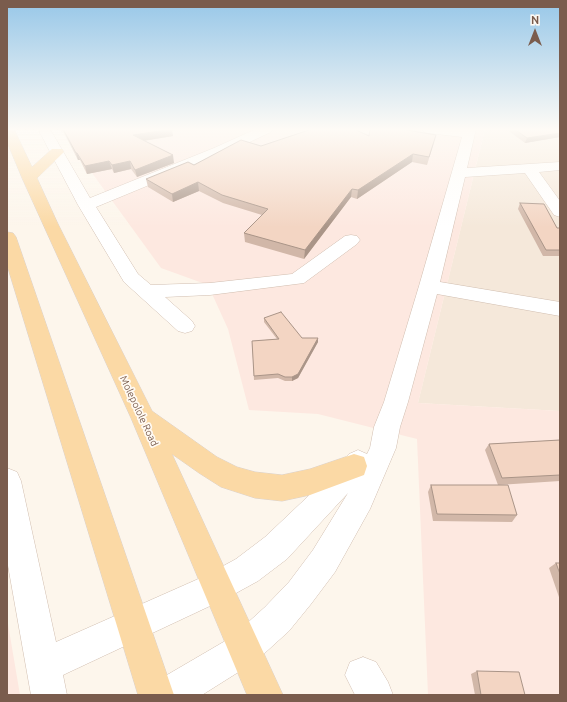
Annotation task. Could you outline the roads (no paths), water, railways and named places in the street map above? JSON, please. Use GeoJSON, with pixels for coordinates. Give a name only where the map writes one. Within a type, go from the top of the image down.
{"type":"FeatureCollection","features":[{"type":"Feature","properties":{"kind":"main road","name":"Molepolole Road"},"geometry":{"type":"LineString","coordinates":[[23,162],[143,418],[216,587],[265,695]]}},
{"type":"Feature","properties":{"kind":"main road"},"geometry":{"type":"LineString","coordinates":[[30,178],[47,162]]}},
{"type":"Feature","properties":{"kind":"main road"},"geometry":{"type":"LineString","coordinates":[[7,238],[156,695]]}},
{"type":"Feature","properties":{"kind":"main road"},"geometry":{"type":"LineString","coordinates":[[143,418],[208,465],[231,478],[255,485],[282,488],[310,482],[354,466]]}},
{"type":"Feature","properties":{"kind":"street"},"geometry":{"type":"LineString","coordinates":[[62,162],[86,205],[131,278],[185,326]]}},
{"type":"Feature","properties":{"kind":"street"},"geometry":{"type":"LineString","coordinates":[[86,205],[192,162]]}},
{"type":"Feature","properties":{"kind":"street"},"geometry":{"type":"LineString","coordinates":[[168,695],[244,649],[277,619],[300,593],[324,561],[360,500],[382,448],[387,427],[396,402],[462,162]]}},
{"type":"Feature","properties":{"kind":"street"},"geometry":{"type":"LineString","coordinates":[[459,173],[560,166]]}},
{"type":"Feature","properties":{"kind":"street"},"geometry":{"type":"LineString","coordinates":[[530,169],[560,212]]}},
{"type":"Feature","properties":{"kind":"street"},"geometry":{"type":"LineString","coordinates":[[146,292],[210,289],[297,279],[351,240]]}},
{"type":"Feature","properties":{"kind":"street"},"geometry":{"type":"LineString","coordinates":[[429,286],[560,310]]}},
{"type":"Feature","properties":{"kind":"street"},"geometry":{"type":"LineString","coordinates":[[7,481],[46,681],[133,626],[216,587],[247,570],[276,548],[330,494],[387,427]]}}]}
